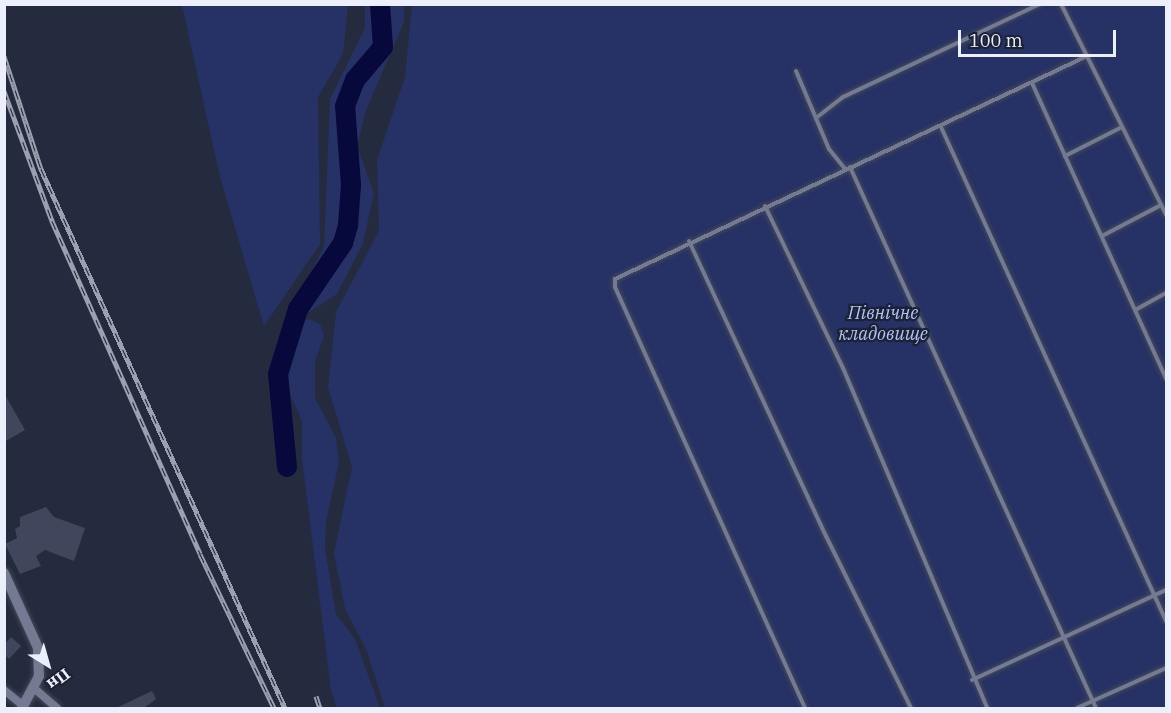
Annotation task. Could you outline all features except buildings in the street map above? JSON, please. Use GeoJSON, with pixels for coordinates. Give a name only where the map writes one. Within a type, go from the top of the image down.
{"type":"FeatureCollection","features":[{"type":"Feature","properties":{"kind":"street"},"geometry":{"type":"LineString","coordinates":[[4,573],[38,648],[35,689],[23,707],[4,690]]}},
{"type":"Feature","properties":{"kind":"street"},"geometry":{"type":"LineString","coordinates":[[35,689],[57,708]]}},
{"type":"Feature","properties":{"kind":"lane"},"geometry":{"type":"LineString","coordinates":[[816,118],[843,97],[1040,4]]}},
{"type":"Feature","properties":{"kind":"lane"},"geometry":{"type":"LineString","coordinates":[[1061,4],[1085,57],[1167,215]]}},
{"type":"Feature","properties":{"kind":"lane"},"geometry":{"type":"LineString","coordinates":[[805,708],[615,286],[620,273],[844,169],[941,127],[1085,57]]}},
{"type":"Feature","properties":{"kind":"lane"},"geometry":{"type":"LineString","coordinates":[[796,71],[829,149],[844,169]]}},
{"type":"Feature","properties":{"kind":"lane"},"geometry":{"type":"LineString","coordinates":[[1032,83],[1167,379]]}},
{"type":"Feature","properties":{"kind":"lane"},"geometry":{"type":"LineString","coordinates":[[941,127],[1167,621]]}},
{"type":"Feature","properties":{"kind":"lane"},"geometry":{"type":"LineString","coordinates":[[1065,156],[1122,128]]}},
{"type":"Feature","properties":{"kind":"lane"},"geometry":{"type":"LineString","coordinates":[[850,167],[1096,708]]}},
{"type":"Feature","properties":{"kind":"lane"},"geometry":{"type":"LineString","coordinates":[[1102,236],[1161,205]]}},
{"type":"Feature","properties":{"kind":"lane"},"geometry":{"type":"LineString","coordinates":[[765,206],[843,368],[972,680],[987,708]]}},
{"type":"Feature","properties":{"kind":"lane"},"geometry":{"type":"LineString","coordinates":[[689,241],[826,536],[911,708]]}},
{"type":"Feature","properties":{"kind":"lane"},"geometry":{"type":"LineString","coordinates":[[1137,309],[1167,293]]}},
{"type":"Feature","properties":{"kind":"lane"},"geometry":{"type":"LineString","coordinates":[[972,680],[1167,590]]}},
{"type":"Feature","properties":{"kind":"lane"},"geometry":{"type":"LineString","coordinates":[[1077,708],[1167,668]]}},
{"type":"Feature","properties":{"kind":"green space"},"geometry":{"type":"Polygon","coordinates":[[[182,5],[348,5],[343,54],[318,97],[320,244],[264,326],[220,177],[182,5]]]}},
{"type":"Feature","properties":{"kind":"green space"},"geometry":{"type":"Polygon","coordinates":[[[365,5],[404,5],[404,22],[366,110],[357,146],[374,193],[363,243],[337,294],[309,312],[295,303],[324,247],[330,99],[365,28],[365,5]]]}},
{"type":"Feature","properties":{"kind":"green space","name":"Північне кладовище"},"geometry":{"type":"Polygon","coordinates":[[[412,5],[1166,5],[1166,708],[385,708],[366,649],[345,609],[334,553],[352,467],[328,387],[336,312],[379,231],[377,160],[405,77],[412,5]]]}},
{"type":"Feature","properties":{"kind":"green space"},"geometry":{"type":"Polygon","coordinates":[[[310,319],[320,324],[324,336],[315,361],[315,398],[336,438],[339,462],[326,522],[325,549],[336,614],[355,639],[380,708],[337,708],[331,691],[302,459],[302,421],[286,385],[298,322],[310,319]]]}},
{"type":"Feature","properties":{"kind":"waterway"},"geometry":{"type":"LineString","coordinates":[[287,467],[278,374],[298,309],[343,243],[348,225],[351,185],[345,106],[355,80],[383,47],[380,4]]}},
{"type":"Feature","properties":{"kind":"railway"},"geometry":{"type":"LineString","coordinates":[[4,56],[41,169],[285,708]]}},
{"type":"Feature","properties":{"kind":"railway"},"geometry":{"type":"LineString","coordinates":[[4,91],[52,221],[200,554],[274,708]]}},
{"type":"Feature","properties":{"kind":"railway"},"geometry":{"type":"LineString","coordinates":[[316,696],[320,708]]}}]}
